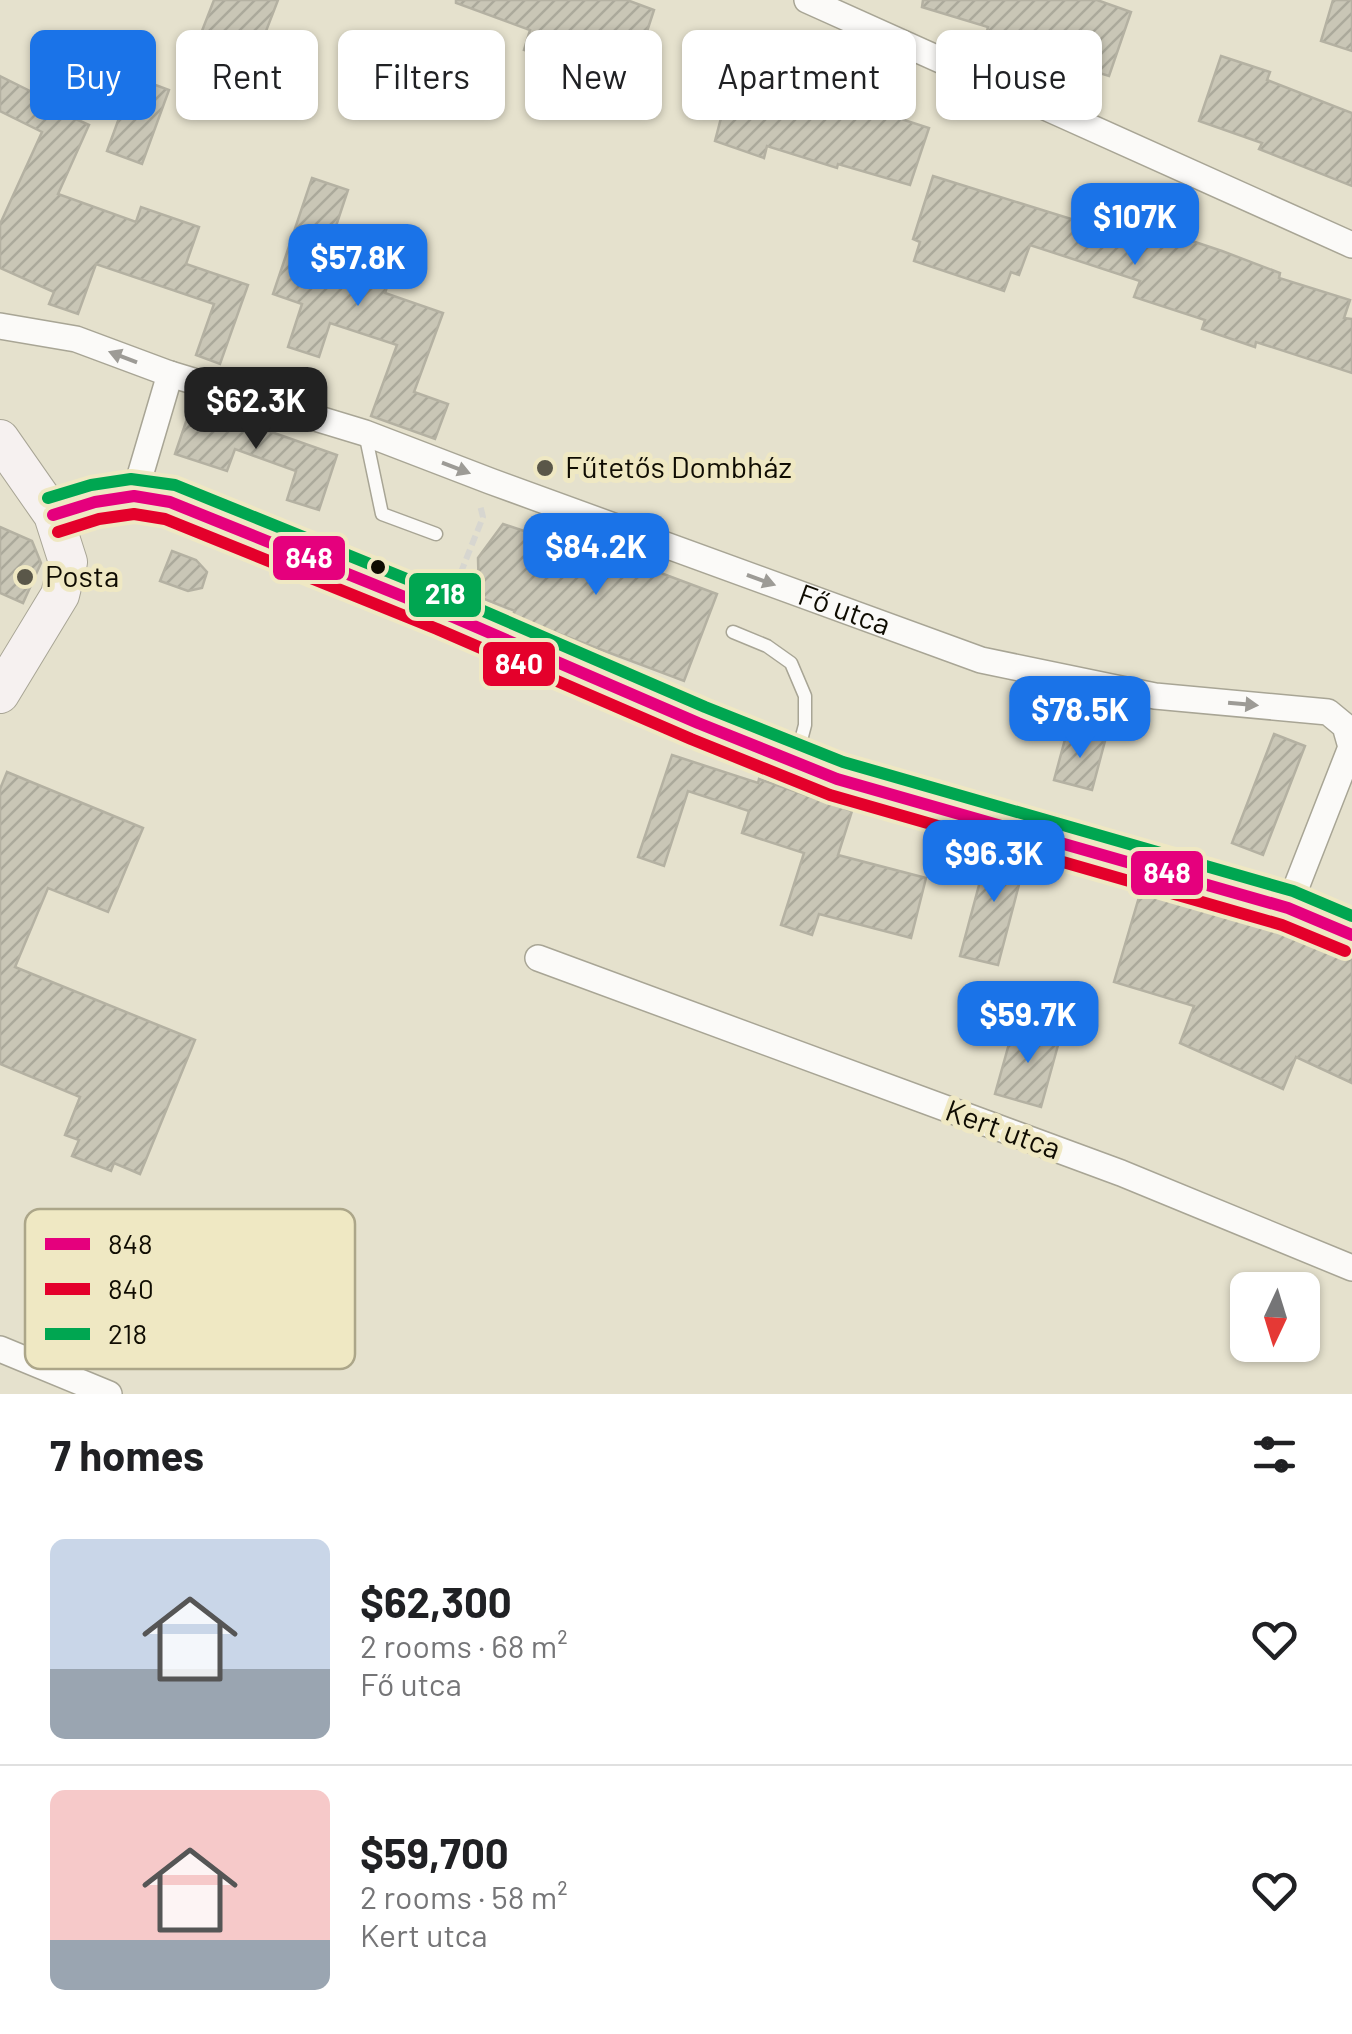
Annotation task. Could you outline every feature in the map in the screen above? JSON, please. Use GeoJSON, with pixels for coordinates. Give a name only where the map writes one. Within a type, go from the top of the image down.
{"type":"FeatureCollection","features":[{"type":"Feature","properties":{"kind":"main road"},"geometry":{"type":"LineString","coordinates":[[0,440],[53,515],[68,562],[60,595],[0,694]]}},
{"type":"Feature","properties":{"kind":"street"},"geometry":{"type":"LineString","coordinates":[[807,0],[1352,245]]}},
{"type":"Feature","properties":{"kind":"street","name":"Fő utca"},"geometry":{"type":"LineString","coordinates":[[0,326],[76,339],[170,374],[365,433],[982,660],[1154,696],[1328,712],[1346,726],[1351,747],[1288,908]]}},
{"type":"Feature","properties":{"kind":"street"},"geometry":{"type":"LineString","coordinates":[[134,496],[170,374]]}},
{"type":"Feature","properties":{"kind":"street"},"geometry":{"type":"LineString","coordinates":[[53,515],[134,496],[170,502],[837,778],[1288,908],[1352,935]]}},
{"type":"Feature","properties":{"kind":"street","name":"Kert utca"},"geometry":{"type":"LineString","coordinates":[[538,958],[1121,1173],[1352,1268]]}},
{"type":"Feature","properties":{"kind":"street"},"geometry":{"type":"LineString","coordinates":[[0,1350],[25,1360]]}},
{"type":"Feature","properties":{"kind":"street"},"geometry":{"type":"LineString","coordinates":[[47,1369],[108,1394]]}},
{"type":"Feature","properties":{"kind":"lane"},"geometry":{"type":"LineString","coordinates":[[365,433],[382,514],[436,534]]}},
{"type":"Feature","properties":{"kind":"lane"},"geometry":{"type":"LineString","coordinates":[[733,632],[792,662],[804,696],[805,725],[795,762]]}},
{"type":"Feature","properties":{"kind":"path"},"geometry":{"type":"LineString","coordinates":[[444,613],[483,517],[480,504],[490,481]]}},
{"type":"Feature","properties":{"kind":"building"},"geometry":{"type":"Polygon","coordinates":[[[214,0],[278,0],[266,30],[202,30],[214,0]]]}},
{"type":"Feature","properties":{"kind":"building"},"geometry":{"type":"Polygon","coordinates":[[[627,0],[654,10],[647,30],[530,30],[456,3],[627,0]]]}},
{"type":"Feature","properties":{"kind":"building"},"geometry":{"type":"Polygon","coordinates":[[[923,0],[1097,0],[1131,12],[1109,76],[1102,74],[1102,30],[987,30],[988,27],[922,7],[923,0]]]}},
{"type":"Feature","properties":{"kind":"building"},"geometry":{"type":"Polygon","coordinates":[[[1333,0],[1352,0],[1352,51],[1321,41],[1333,0]]]}},
{"type":"Feature","properties":{"kind":"building"},"geometry":{"type":"Polygon","coordinates":[[[1221,56],[1270,72],[1267,80],[1352,113],[1352,186],[1259,149],[1262,143],[1199,121],[1221,56]]]}},
{"type":"Feature","properties":{"kind":"building"},"geometry":{"type":"Polygon","coordinates":[[[0,76],[30,91],[30,120],[78,120],[89,125],[58,194],[136,222],[141,207],[199,227],[186,264],[248,285],[220,364],[196,355],[214,304],[96,264],[78,314],[49,304],[54,292],[0,268],[0,224],[42,132],[0,111],[0,76]]]}},
{"type":"Feature","properties":{"kind":"building"},"geometry":{"type":"Polygon","coordinates":[[[156,85],[169,90],[142,164],[107,151],[118,120],[156,120],[156,85]]]}},
{"type":"Feature","properties":{"kind":"building"},"geometry":{"type":"Polygon","coordinates":[[[720,120],[904,120],[929,128],[910,185],[767,146],[764,158],[715,141],[720,120]]]}},
{"type":"Feature","properties":{"kind":"building"},"geometry":{"type":"Polygon","coordinates":[[[933,176],[1084,223],[1095,192],[1140,209],[1135,222],[1280,273],[1279,278],[1350,300],[1344,318],[1352,319],[1352,373],[1202,329],[1205,320],[1134,297],[1140,281],[1030,245],[1019,275],[1011,272],[1004,291],[914,261],[920,242],[913,239],[933,176]]]}},
{"type":"Feature","properties":{"kind":"building"},"geometry":{"type":"Polygon","coordinates":[[[312,178],[348,190],[329,247],[393,269],[385,293],[443,313],[414,392],[448,404],[435,439],[371,416],[397,345],[330,323],[319,357],[288,347],[302,304],[273,294],[312,178]]]}},
{"type":"Feature","properties":{"kind":"building"},"geometry":{"type":"Polygon","coordinates":[[[192,404],[337,455],[319,510],[287,500],[296,471],[235,449],[227,471],[175,454],[192,404]]]}},
{"type":"Feature","properties":{"kind":"building"},"geometry":{"type":"Polygon","coordinates":[[[503,524],[542,537],[546,530],[717,594],[684,681],[512,616],[515,611],[479,597],[478,558],[503,524]]]}},
{"type":"Feature","properties":{"kind":"building"},"geometry":{"type":"Polygon","coordinates":[[[0,527],[32,541],[41,563],[23,603],[0,593],[0,527]]]}},
{"type":"Feature","properties":{"kind":"building"},"geometry":{"type":"Polygon","coordinates":[[[172,551],[196,560],[207,572],[202,588],[188,591],[160,581],[172,551]]]}},
{"type":"Feature","properties":{"kind":"building"},"geometry":{"type":"Polygon","coordinates":[[[1067,732],[1105,741],[1092,790],[1054,780],[1067,732]]]}},
{"type":"Feature","properties":{"kind":"building"},"geometry":{"type":"Polygon","coordinates":[[[1274,734],[1305,746],[1263,855],[1232,843],[1274,734]]]}},
{"type":"Feature","properties":{"kind":"building"},"geometry":{"type":"Polygon","coordinates":[[[672,755],[852,811],[838,855],[926,878],[911,938],[819,914],[812,935],[781,925],[804,853],[742,833],[749,811],[688,791],[664,866],[638,857],[672,755]]]}},
{"type":"Feature","properties":{"kind":"building"},"geometry":{"type":"Polygon","coordinates":[[[7,772],[143,828],[108,912],[48,888],[15,967],[195,1040],[140,1174],[114,1163],[111,1171],[72,1156],[79,1140],[65,1135],[80,1097],[0,1064],[0,789],[7,772]]]}},
{"type":"Feature","properties":{"kind":"building"},"geometry":{"type":"Polygon","coordinates":[[[990,844],[1027,854],[998,965],[960,956],[990,844]]]}},
{"type":"Feature","properties":{"kind":"building"},"geometry":{"type":"Polygon","coordinates":[[[1142,887],[1255,919],[1352,959],[1352,1083],[1296,1057],[1283,1089],[1180,1043],[1194,1006],[1114,982],[1142,887]]]}},
{"type":"Feature","properties":{"kind":"building"},"geometry":{"type":"Polygon","coordinates":[[[1014,1026],[1060,1038],[1041,1107],[995,1094],[1014,1026]]]}},
{"type":"Feature","properties":{"kind":"transit line","name":"218"},"geometry":{"type":"LineString","coordinates":[[48,498],[91,485],[131,479],[175,485],[843,762],[1293,891],[1352,916]]}},
{"type":"Feature","properties":{"kind":"transit line","name":"848"},"geometry":{"type":"LineString","coordinates":[[53,515],[95,502],[134,496],[170,502],[837,779],[1288,908],[1352,935]]}},
{"type":"Feature","properties":{"kind":"transit line","name":"840"},"geometry":{"type":"LineString","coordinates":[[58,532],[99,519],[134,514],[165,519],[830,795],[1282,925],[1345,951]]}},
{"type":"Feature","properties":{"kind":"place","name":"Fűtetős Dombház"},"geometry":{"type":"Point","coordinates":[545,468]}},
{"type":"Feature","properties":{"kind":"place","name":"Posta"},"geometry":{"type":"Point","coordinates":[25,577]}}]}
